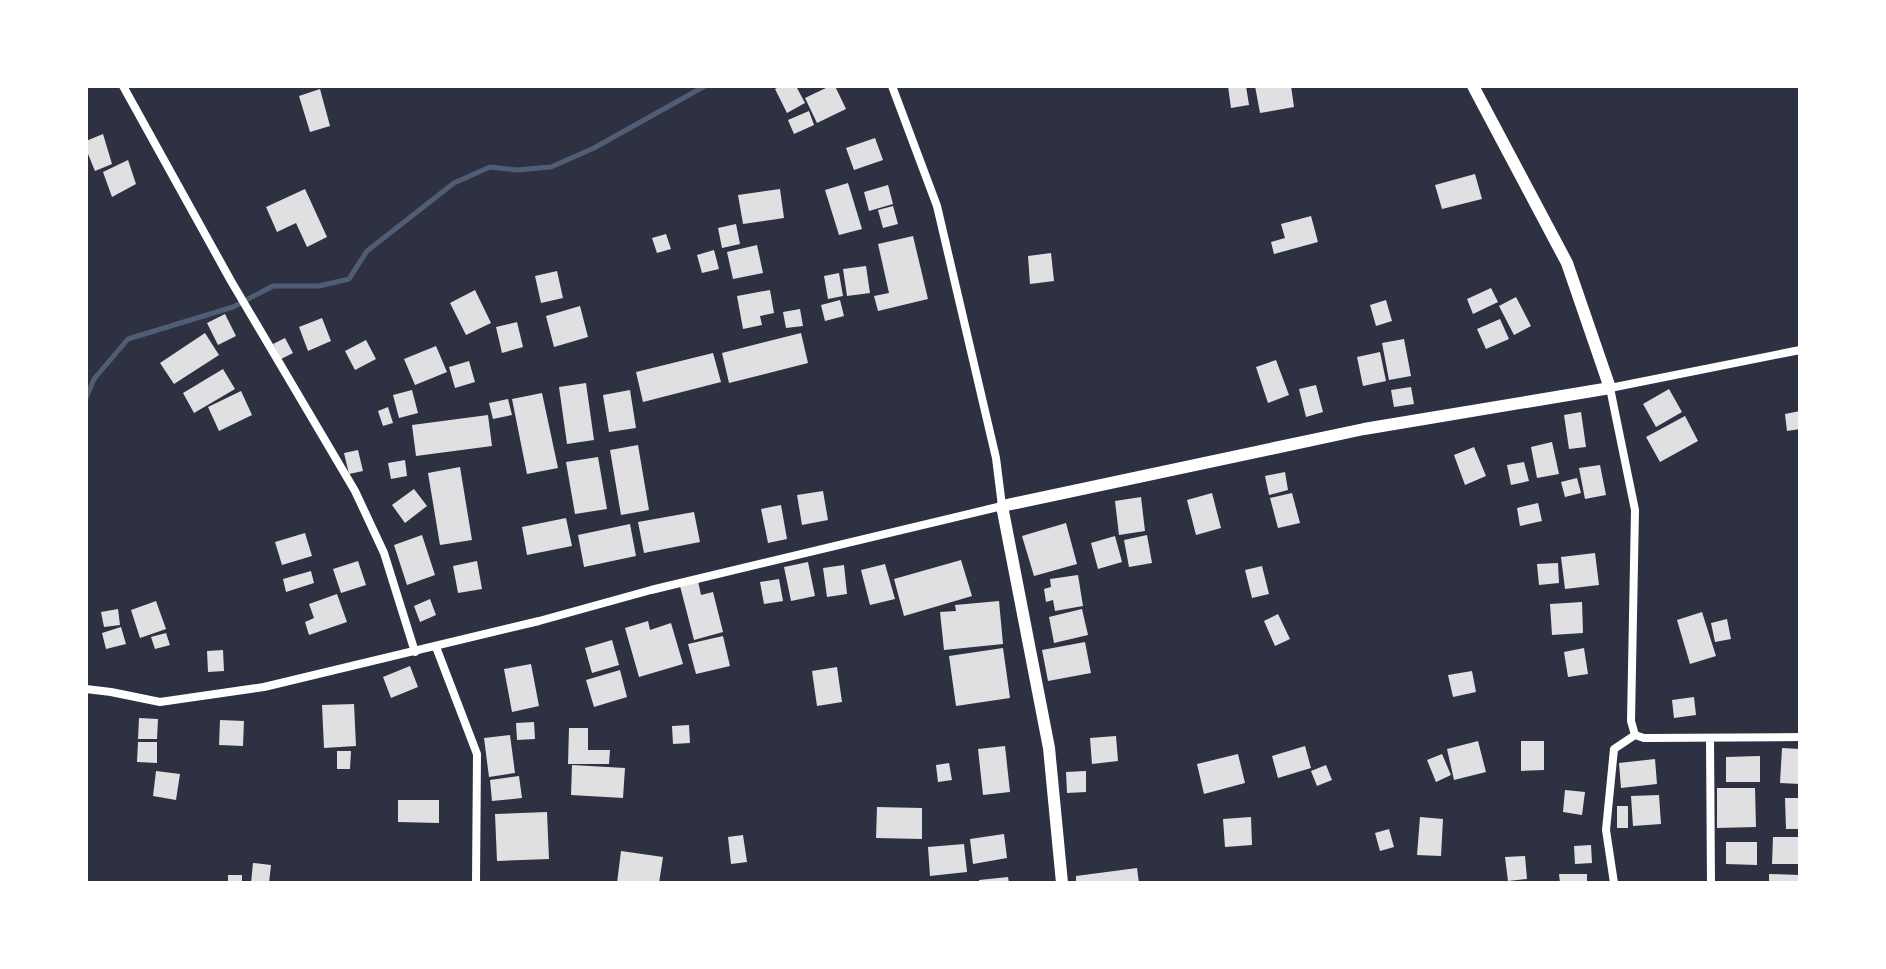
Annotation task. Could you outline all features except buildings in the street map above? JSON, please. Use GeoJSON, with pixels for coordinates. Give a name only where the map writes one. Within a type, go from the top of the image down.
{"type":"FeatureCollection","features":[{"type":"Feature","properties":{"kind":"main road"},"geometry":{"type":"LineString","coordinates":[[1062,883],[1049,748],[1002,506],[1364,429],[1610,388],[1567,263],[1473,86]]}},
{"type":"Feature","properties":{"kind":"street"},"geometry":{"type":"LineString","coordinates":[[123,86],[231,281],[355,491],[384,553],[415,652]]}},
{"type":"Feature","properties":{"kind":"street"},"geometry":{"type":"LineString","coordinates":[[86,689],[160,702],[264,687],[1002,506],[996,458],[937,206],[892,86]]}},
{"type":"Feature","properties":{"kind":"street"},"geometry":{"type":"LineString","coordinates":[[1635,735],[1631,721],[1635,510],[1610,388],[1800,350]]}},
{"type":"Feature","properties":{"kind":"street"},"geometry":{"type":"LineString","coordinates":[[436,647],[477,754],[476,883]]}},
{"type":"Feature","properties":{"kind":"street"},"geometry":{"type":"LineString","coordinates":[[1635,735],[1644,738],[1800,737]]}},
{"type":"Feature","properties":{"kind":"street"},"geometry":{"type":"LineString","coordinates":[[1614,883],[1606,830],[1614,749],[1635,735]]}},
{"type":"Feature","properties":{"kind":"street"},"geometry":{"type":"LineString","coordinates":[[1710,738],[1711,883]]}},
{"type":"Feature","properties":{"kind":"waterway"},"geometry":{"type":"LineString","coordinates":[[86,398],[94,379],[128,339],[233,307],[273,286],[319,286],[349,279],[367,251],[454,183],[490,167],[517,170],[551,167],[594,148],[705,86]]}}]}
